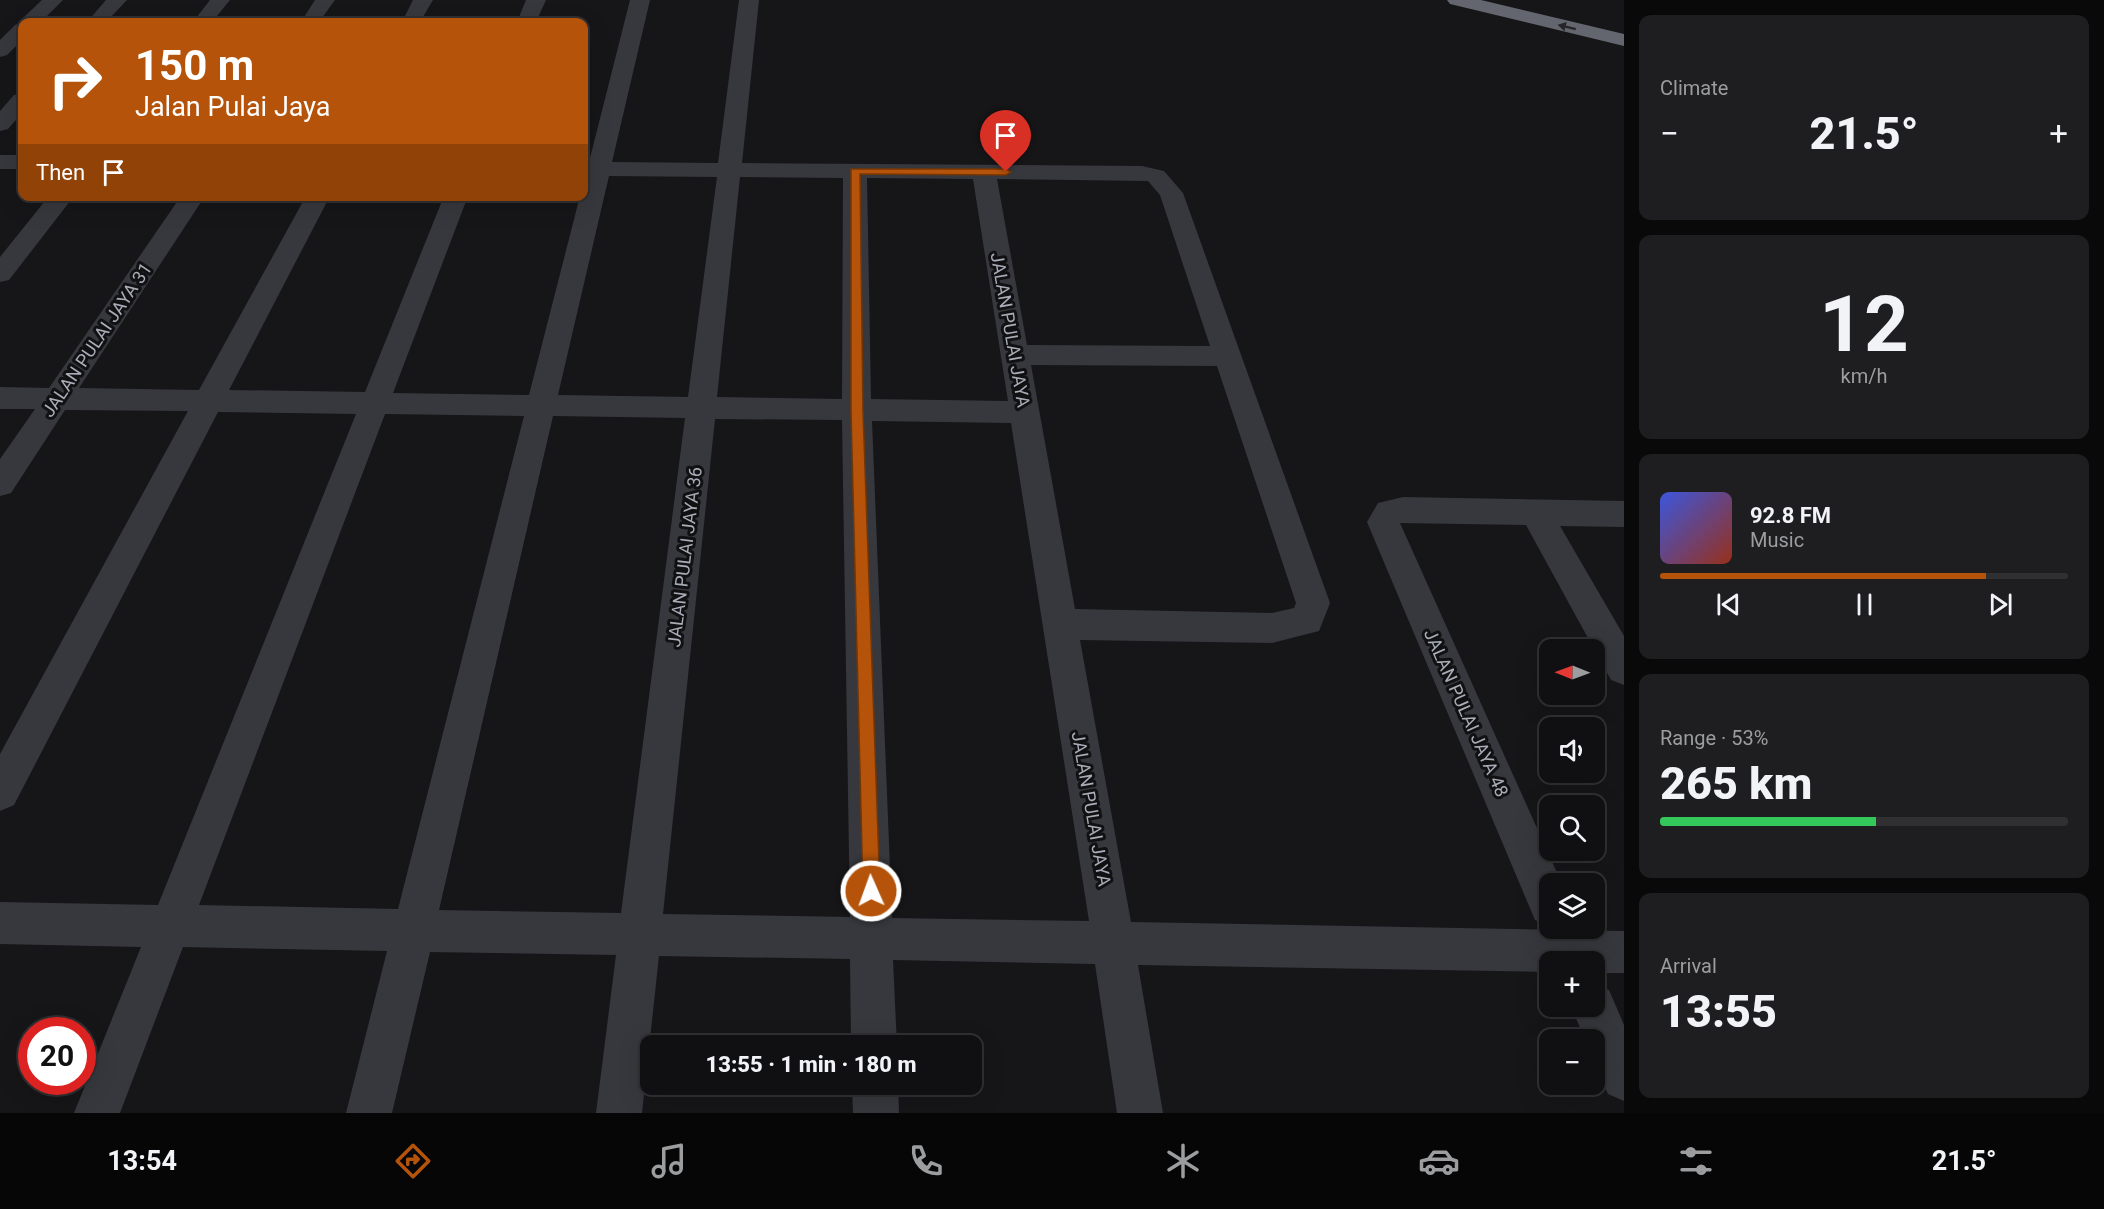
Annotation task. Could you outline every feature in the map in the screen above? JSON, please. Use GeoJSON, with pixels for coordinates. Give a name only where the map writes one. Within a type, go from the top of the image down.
{"type":"FeatureCollection","features":[{"type":"Feature","properties":{"kind":"highway"},"geometry":{"type":"LineString","coordinates":[[1458,0],[1624,40]]}},
{"type":"Feature","properties":{"kind":"street"},"geometry":{"type":"LineString","coordinates":[[34,18],[53,0]]}},
{"type":"Feature","properties":{"kind":"street"},"geometry":{"type":"LineString","coordinates":[[100,18],[117,0]]}},
{"type":"Feature","properties":{"kind":"street"},"geometry":{"type":"LineString","coordinates":[[205,18],[220,0]]}},
{"type":"Feature","properties":{"kind":"street"},"geometry":{"type":"LineString","coordinates":[[313,18],[325,0]]}},
{"type":"Feature","properties":{"kind":"street"},"geometry":{"type":"LineString","coordinates":[[413,18],[423,0]]}},
{"type":"Feature","properties":{"kind":"street"},"geometry":{"type":"LineString","coordinates":[[529,18],[536,0]]}},
{"type":"Feature","properties":{"kind":"street"},"geometry":{"type":"LineString","coordinates":[[588,188],[640,0]]}},
{"type":"Feature","properties":{"kind":"street","name":"JALAN PULAI JAYA 36"},"geometry":{"type":"LineString","coordinates":[[620,1113],[750,0]]}},
{"type":"Feature","properties":{"kind":"street"},"geometry":{"type":"LineString","coordinates":[[0,51],[18,33]]}},
{"type":"Feature","properties":{"kind":"street"},"geometry":{"type":"LineString","coordinates":[[0,124],[18,104]]}},
{"type":"Feature","properties":{"kind":"street"},"geometry":{"type":"LineString","coordinates":[[0,162],[18,162]]}},
{"type":"Feature","properties":{"kind":"street"},"geometry":{"type":"LineString","coordinates":[[592,169],[1142,173],[1156,176],[1171,194],[1313,603],[1307,620],[1272,628],[1060,624]]}},
{"type":"Feature","properties":{"kind":"street"},"geometry":{"type":"LineString","coordinates":[[855,171],[857,411],[874,1035]]}},
{"type":"Feature","properties":{"kind":"street","name":"JALAN PULAI JAYA"},"geometry":{"type":"LineString","coordinates":[[984,172],[1140,1113]]}},
{"type":"Feature","properties":{"kind":"street"},"geometry":{"type":"LineString","coordinates":[[0,274],[58,201]]}},
{"type":"Feature","properties":{"kind":"street","name":"JALAN PULAI JAYA 31"},"geometry":{"type":"LineString","coordinates":[[0,484],[190,201]]}},
{"type":"Feature","properties":{"kind":"street"},"geometry":{"type":"LineString","coordinates":[[0,792],[315,201]]}},
{"type":"Feature","properties":{"kind":"street"},"geometry":{"type":"LineString","coordinates":[[97,1113],[454,201]]}},
{"type":"Feature","properties":{"kind":"street"},"geometry":{"type":"LineString","coordinates":[[369,1113],[542,405],[585,201]]}},
{"type":"Feature","properties":{"kind":"street"},"geometry":{"type":"LineString","coordinates":[[1015,355],[1227,356]]}},
{"type":"Feature","properties":{"kind":"street"},"geometry":{"type":"LineString","coordinates":[[0,398],[1024,412]]}},
{"type":"Feature","properties":{"kind":"street","name":"JALAN PULAI JAYA 48"},"geometry":{"type":"LineString","coordinates":[[1536,513],[1403,510],[1389,512],[1383,522],[1539,880]]}},
{"type":"Feature","properties":{"kind":"street"},"geometry":{"type":"LineString","coordinates":[[1536,513],[1624,514]]}},
{"type":"Feature","properties":{"kind":"street"},"geometry":{"type":"LineString","coordinates":[[1536,513],[1624,669]]}},
{"type":"Feature","properties":{"kind":"street"},"geometry":{"type":"LineString","coordinates":[[0,923],[1113,942],[1568,947],[1624,952]]}},
{"type":"Feature","properties":{"kind":"street"},"geometry":{"type":"LineString","coordinates":[[1598,1017],[1624,1078]]}},
{"type":"Feature","properties":{"kind":"street"},"geometry":{"type":"LineString","coordinates":[[875,1095],[876,1113]]}},
{"type":"Feature","properties":{"kind":"route"},"geometry":{"type":"LineString","coordinates":[[871,891],[857,411],[855,171],[1006,172]]}}]}
